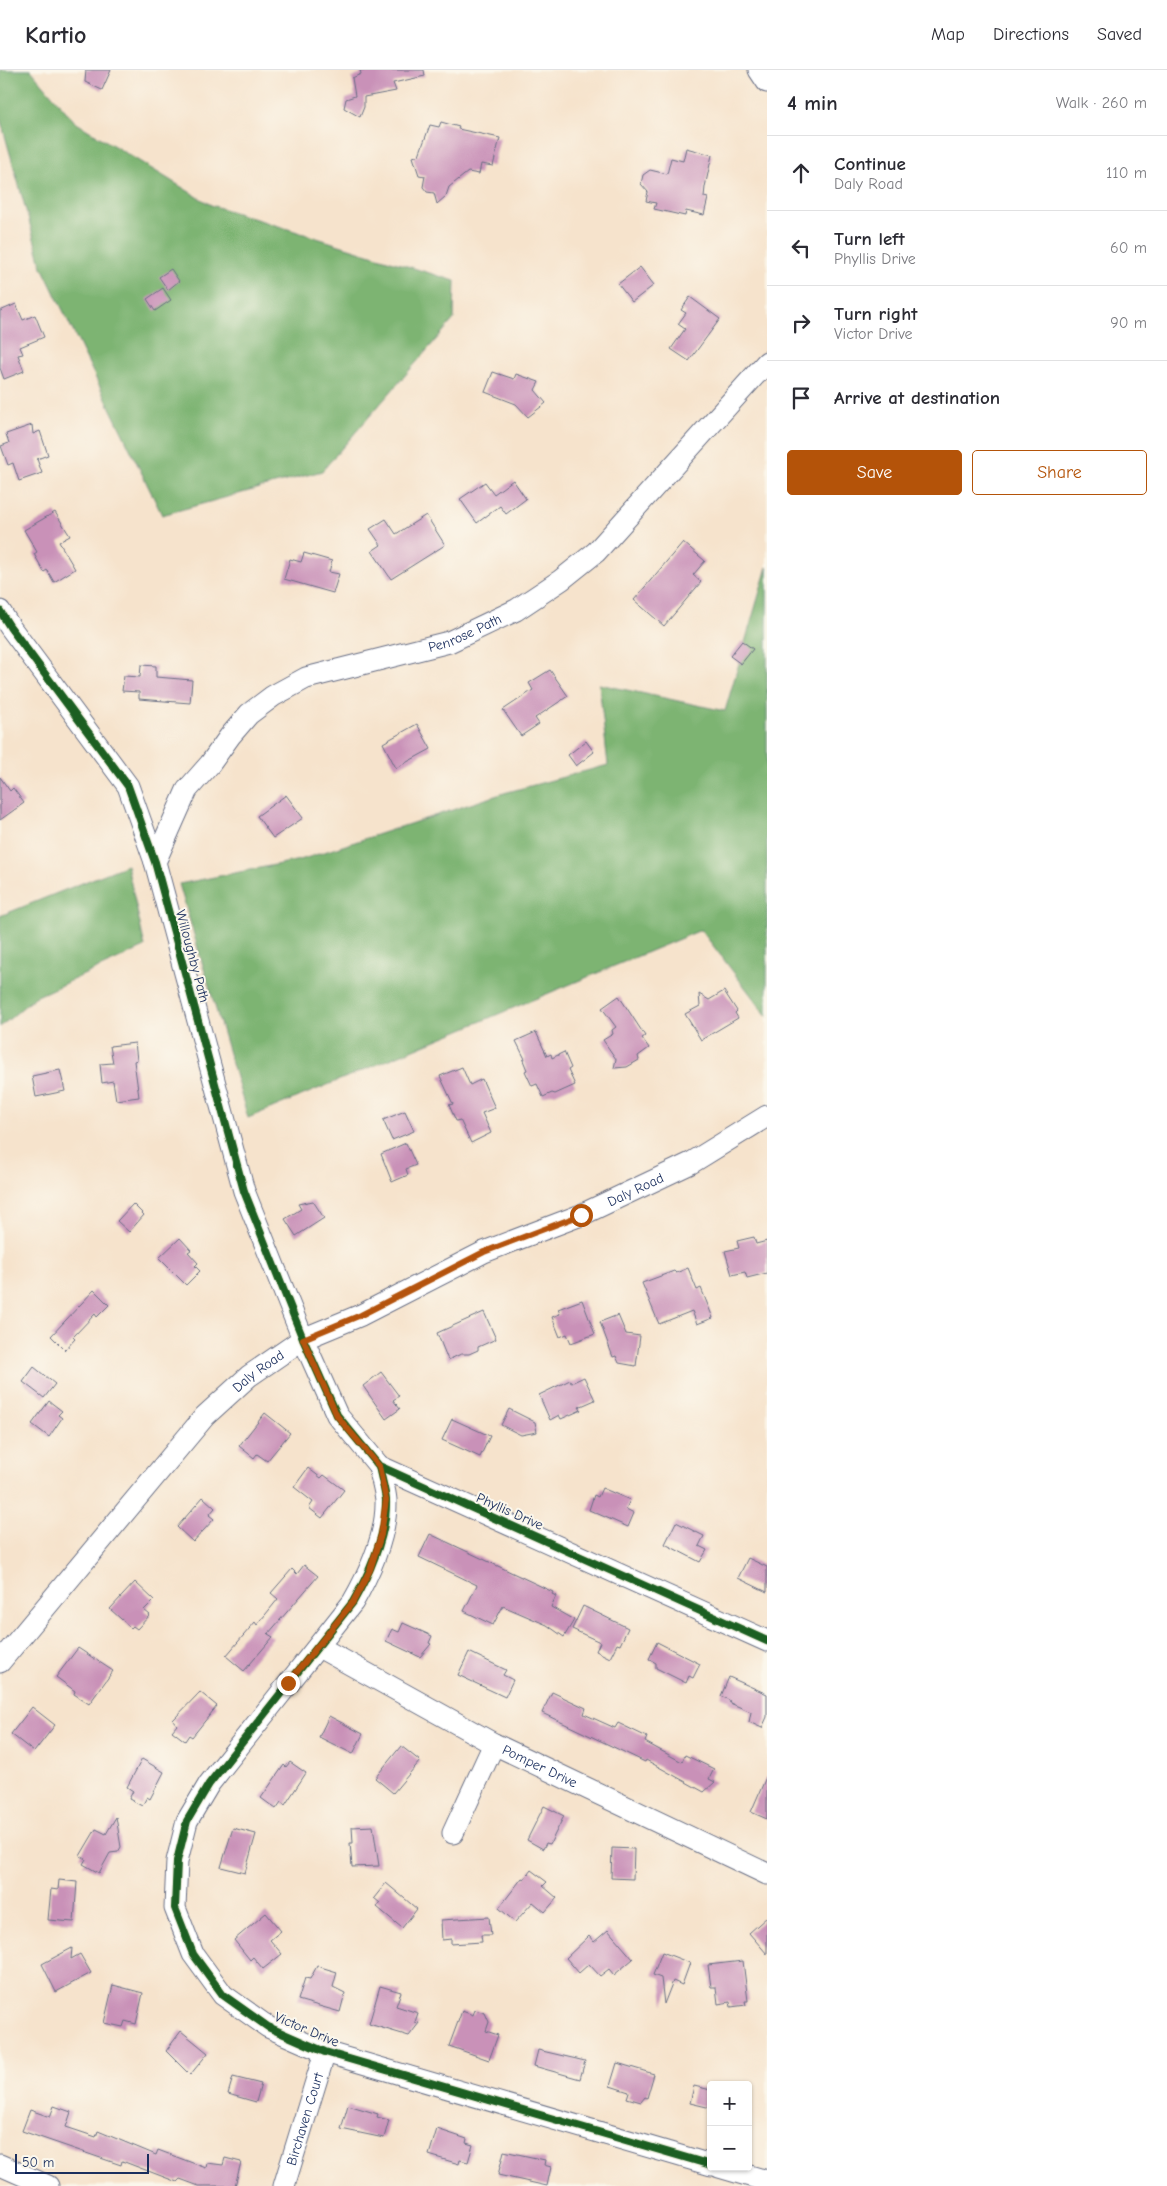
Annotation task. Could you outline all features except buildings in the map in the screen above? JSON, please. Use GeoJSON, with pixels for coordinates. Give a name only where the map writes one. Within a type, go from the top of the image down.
{"type":"FeatureCollection","features":[{"type":"Feature","properties":{"kind":"street"},"geometry":{"type":"LineString","coordinates":[[758,70],[767,82]]}},
{"type":"Feature","properties":{"kind":"street","name":"Penrose Path"},"geometry":{"type":"LineString","coordinates":[[155,862],[186,790],[249,714],[273,696],[306,678],[449,642],[516,610],[561,580],[596,552],[767,362]]}},
{"type":"Feature","properties":{"kind":"street","name":"Willoughby Path"},"geometry":{"type":"LineString","coordinates":[[3,622],[128,786],[155,862],[244,1190],[303,1339]]}},
{"type":"Feature","properties":{"kind":"street","name":"Daly Road"},"geometry":{"type":"LineString","coordinates":[[0,1662],[205,1416],[249,1376],[303,1339],[361,1315],[484,1252],[581,1215],[691,1163],[767,1116]]}},
{"type":"Feature","properties":{"kind":"street","name":"Phyllis Drive"},"geometry":{"type":"LineString","coordinates":[[303,1339],[337,1416],[379,1466],[767,1641]]}},
{"type":"Feature","properties":{"kind":"street","name":"Victor Drive"},"geometry":{"type":"LineString","coordinates":[[379,1466],[386,1500],[381,1535],[370,1570],[353,1602],[209,1784],[187,1821],[177,1862],[175,1908],[193,1954],[223,1995],[268,2027],[325,2052],[707,2164]]}},
{"type":"Feature","properties":{"kind":"street","name":"Pomper Drive"},"geometry":{"type":"LineString","coordinates":[[319,1647],[494,1744],[767,1874]]}},
{"type":"Feature","properties":{"kind":"street"},"geometry":{"type":"LineString","coordinates":[[453,1834],[494,1744]]}},
{"type":"Feature","properties":{"kind":"street","name":"Birchaven Court"},"geometry":{"type":"LineString","coordinates":[[284,2186],[325,2052]]}},
{"type":"Feature","properties":{"kind":"street"},"geometry":{"type":"LineString","coordinates":[[0,2165],[48,2186]]}},
{"type":"Feature","properties":{"kind":"street"},"geometry":{"type":"LineString","coordinates":[[733,2171],[767,2181]]}},
{"type":"Feature","properties":{"kind":"green space"},"geometry":{"type":"Polygon","coordinates":[[[0,70],[31,70],[75,122],[211,205],[455,281],[454,319],[322,471],[162,515],[42,267],[0,118],[0,70]]]}},
{"type":"Feature","properties":{"kind":"green space"},"geometry":{"type":"Polygon","coordinates":[[[767,567],[767,1016],[701,930],[248,1118],[179,884],[300,860],[504,793],[608,765],[599,684],[725,711],[767,567]]]}},
{"type":"Feature","properties":{"kind":"green space"},"geometry":{"type":"Polygon","coordinates":[[[127,865],[145,947],[35,997],[0,1027],[0,916],[127,865]]]}},
{"type":"Feature","properties":{"kind":"cycle path"},"geometry":{"type":"LineString","coordinates":[[0,611],[128,786],[155,862],[244,1191],[303,1339],[337,1415],[379,1466],[767,1641]]}},
{"type":"Feature","properties":{"kind":"cycle path"},"geometry":{"type":"LineString","coordinates":[[379,1466],[386,1500],[384,1526],[376,1553],[359,1591],[353,1602],[209,1784],[187,1821],[177,1861],[175,1908],[193,1954],[223,1995],[268,2027],[325,2052],[707,2164]]}},
{"type":"Feature","properties":{"kind":"route"},"geometry":{"type":"LineString","coordinates":[[288,1683],[319,1647],[353,1602],[370,1570],[381,1535],[386,1500],[379,1466],[337,1416],[303,1339],[361,1315],[484,1252],[581,1215]]}}]}
